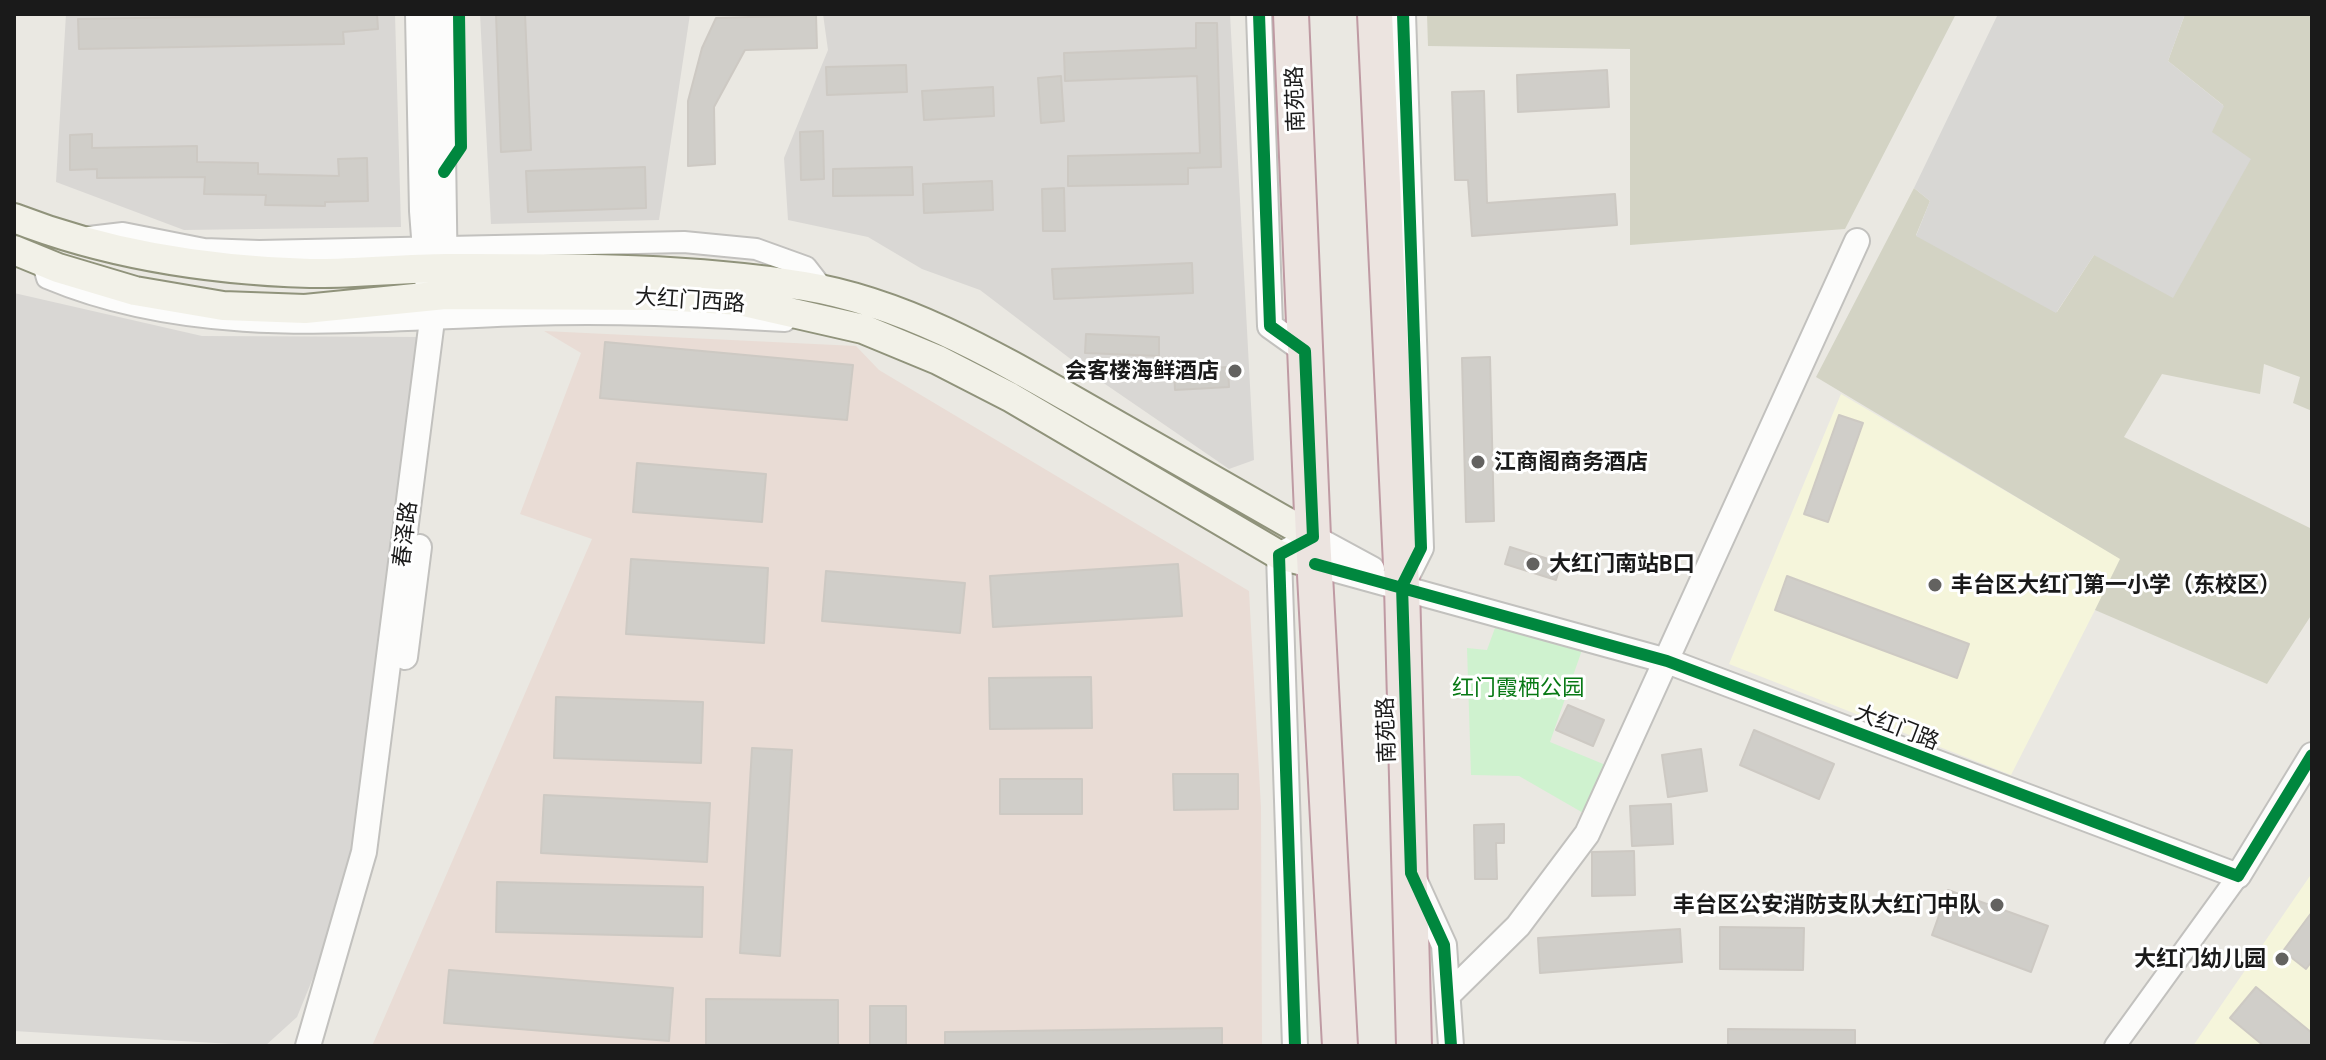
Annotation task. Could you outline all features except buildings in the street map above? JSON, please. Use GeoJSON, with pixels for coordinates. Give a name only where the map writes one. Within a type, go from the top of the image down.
{"type":"FeatureCollection","features":[{"type":"Feature","properties":{"kind":"highway","name":"南苑路"},"geometry":{"type":"LineString","coordinates":[[1291,14],[1314,550],[1340,1046]]}},
{"type":"Feature","properties":{"kind":"highway","name":"南苑路"},"geometry":{"type":"LineString","coordinates":[[1375,14],[1402,586],[1414,1046]]}},
{"type":"Feature","properties":{"kind":"highway"},"geometry":{"type":"LineString","coordinates":[[1326,1046],[1338,993]]}},
{"type":"Feature","properties":{"kind":"main road","name":"大红门西路"},"geometry":{"type":"LineString","coordinates":[[14,218],[72,239],[140,257],[225,268],[740,301],[863,329],[938,360],[1010,397],[1279,555],[1314,550]]}},
{"type":"Feature","properties":{"kind":"main road","name":"大红门西路"},"geometry":{"type":"LineString","coordinates":[[14,250],[135,291],[232,314],[305,309],[436,282],[727,275],[872,301],[951,334],[1024,372],[1314,550]]}},
{"type":"Feature","properties":{"kind":"street","name":"春泽路"},"geometry":{"type":"LineString","coordinates":[[308,1046],[364,852],[436,282],[418,14]]}},
{"type":"Feature","properties":{"kind":"street","name":"春泽路"},"geometry":{"type":"LineString","coordinates":[[324,1046],[377,855],[414,598],[436,282],[441,14]]}},
{"type":"Feature","properties":{"kind":"street"},"geometry":{"type":"LineString","coordinates":[[1259,14],[1270,326],[1305,351]]}},
{"type":"Feature","properties":{"kind":"street"},"geometry":{"type":"LineString","coordinates":[[1376,69],[1391,14]]}},
{"type":"Feature","properties":{"kind":"street"},"geometry":{"type":"LineString","coordinates":[[1402,586],[1421,548],[1403,14]]}},
{"type":"Feature","properties":{"kind":"street"},"geometry":{"type":"LineString","coordinates":[[1448,995],[1518,926],[1587,834],[1857,241]]}},
{"type":"Feature","properties":{"kind":"street","name":"大红门路"},"geometry":{"type":"LineString","coordinates":[[1314,550],[1402,586],[1667,661],[2238,876]]}},
{"type":"Feature","properties":{"kind":"street"},"geometry":{"type":"LineString","coordinates":[[1279,555],[1295,1046]]}},
{"type":"Feature","properties":{"kind":"street"},"geometry":{"type":"LineString","coordinates":[[2115,1046],[2238,876],[2312,755]]}},
{"type":"Feature","properties":{"kind":"street"},"geometry":{"type":"LineString","coordinates":[[1411,873],[1444,945],[1451,1046]]}},
{"type":"Feature","properties":{"kind":"shaded area"},"geometry":{"type":"Polygon","coordinates":[[[66,14],[395,14],[401,227],[184,230],[56,182],[66,14]]]}},
{"type":"Feature","properties":{"kind":"shaded area"},"geometry":{"type":"Polygon","coordinates":[[[480,14],[690,14],[659,220],[491,224],[480,14]]]}},
{"type":"Feature","properties":{"kind":"shaded area"},"geometry":{"type":"Polygon","coordinates":[[[823,14],[1230,14],[1254,460],[1229,469],[1089,373],[980,290],[922,269],[868,237],[788,220],[784,158],[828,50],[823,14]]]}},
{"type":"Feature","properties":{"kind":"shaded area"},"geometry":{"type":"Polygon","coordinates":[[[1427,14],[1956,14],[1845,229],[1630,245],[1630,49],[1428,46],[1427,14]]]}},
{"type":"Feature","properties":{"kind":"shaded area"},"geometry":{"type":"Polygon","coordinates":[[[1998,14],[2185,14],[2168,61],[2224,106],[2212,132],[2251,159],[2173,298],[2094,255],[2056,313],[1916,236],[1930,201],[1914,188],[1998,14]]]}},
{"type":"Feature","properties":{"kind":"shaded area"},"geometry":{"type":"Polygon","coordinates":[[[2185,14],[2312,14],[2312,411],[2293,403],[2300,377],[2264,364],[2260,394],[2162,374],[2124,437],[2312,529],[2312,614],[2267,684],[2095,610],[2120,559],[1816,377],[1914,188],[1930,201],[1916,235],[2057,312],[2094,255],[2211,132],[2223,105],[2168,61],[2185,14]]]}},
{"type":"Feature","properties":{"kind":"shaded area"},"geometry":{"type":"Polygon","coordinates":[[[14,293],[202,336],[424,337],[399,591],[360,776],[353,880],[297,1017],[265,1046],[14,1031],[14,293]]]}},
{"type":"Feature","properties":{"kind":"shaded area"},"geometry":{"type":"Polygon","coordinates":[[[544,331],[856,346],[879,370],[1249,591],[1261,808],[1262,1046],[372,1046],[592,539],[520,514],[581,353],[544,331]]]}},
{"type":"Feature","properties":{"kind":"shaded area","name":"丰台区大红门第一小学（东校区）"},"geometry":{"type":"Polygon","coordinates":[[[1841,394],[2121,559],[2011,775],[1729,664],[1841,394]]]}},
{"type":"Feature","properties":{"kind":"shaded area","name":"大红门幼儿园"},"geometry":{"type":"Polygon","coordinates":[[[2312,873],[2312,1046],[2193,1046],[2312,873]]]}},
{"type":"Feature","properties":{"kind":"green space","name":"红门霞栖公园"},"geometry":{"type":"Polygon","coordinates":[[[1496,625],[1582,650],[1550,742],[1608,766],[1585,814],[1519,776],[1471,775],[1467,648],[1487,650],[1496,625]]]}},
{"type":"Feature","properties":{"kind":"cycle path"},"geometry":{"type":"LineString","coordinates":[[444,172],[461,147],[459,14]]}},
{"type":"Feature","properties":{"kind":"cycle path"},"geometry":{"type":"LineString","coordinates":[[1259,14],[1270,326],[1305,351],[1313,537],[1279,555],[1295,1046]]}},
{"type":"Feature","properties":{"kind":"cycle path"},"geometry":{"type":"LineString","coordinates":[[1403,14],[1421,548],[1402,586],[1411,873],[1444,945],[1451,1046]]}},
{"type":"Feature","properties":{"kind":"cycle path"},"geometry":{"type":"LineString","coordinates":[[1315,564],[1667,661],[2238,876],[2312,755]]}},
{"type":"Feature","properties":{"kind":"place","name":"会客楼海鲜酒店"},"geometry":{"type":"Point","coordinates":[1235,371]}},
{"type":"Feature","properties":{"kind":"place","name":"江商阁商务酒店"},"geometry":{"type":"Point","coordinates":[1478,462]}},
{"type":"Feature","properties":{"kind":"place","name":"大红门南站B口"},"geometry":{"type":"Point","coordinates":[1533,564]}},
{"type":"Feature","properties":{"kind":"place","name":"丰台区大红门第一小学（东校区）"},"geometry":{"type":"Point","coordinates":[1935,585]}},
{"type":"Feature","properties":{"kind":"place","name":"丰台区公安消防支队大红门中队"},"geometry":{"type":"Point","coordinates":[1997,905]}},
{"type":"Feature","properties":{"kind":"place","name":"大红门幼儿园"},"geometry":{"type":"Point","coordinates":[2282,959]}}]}
